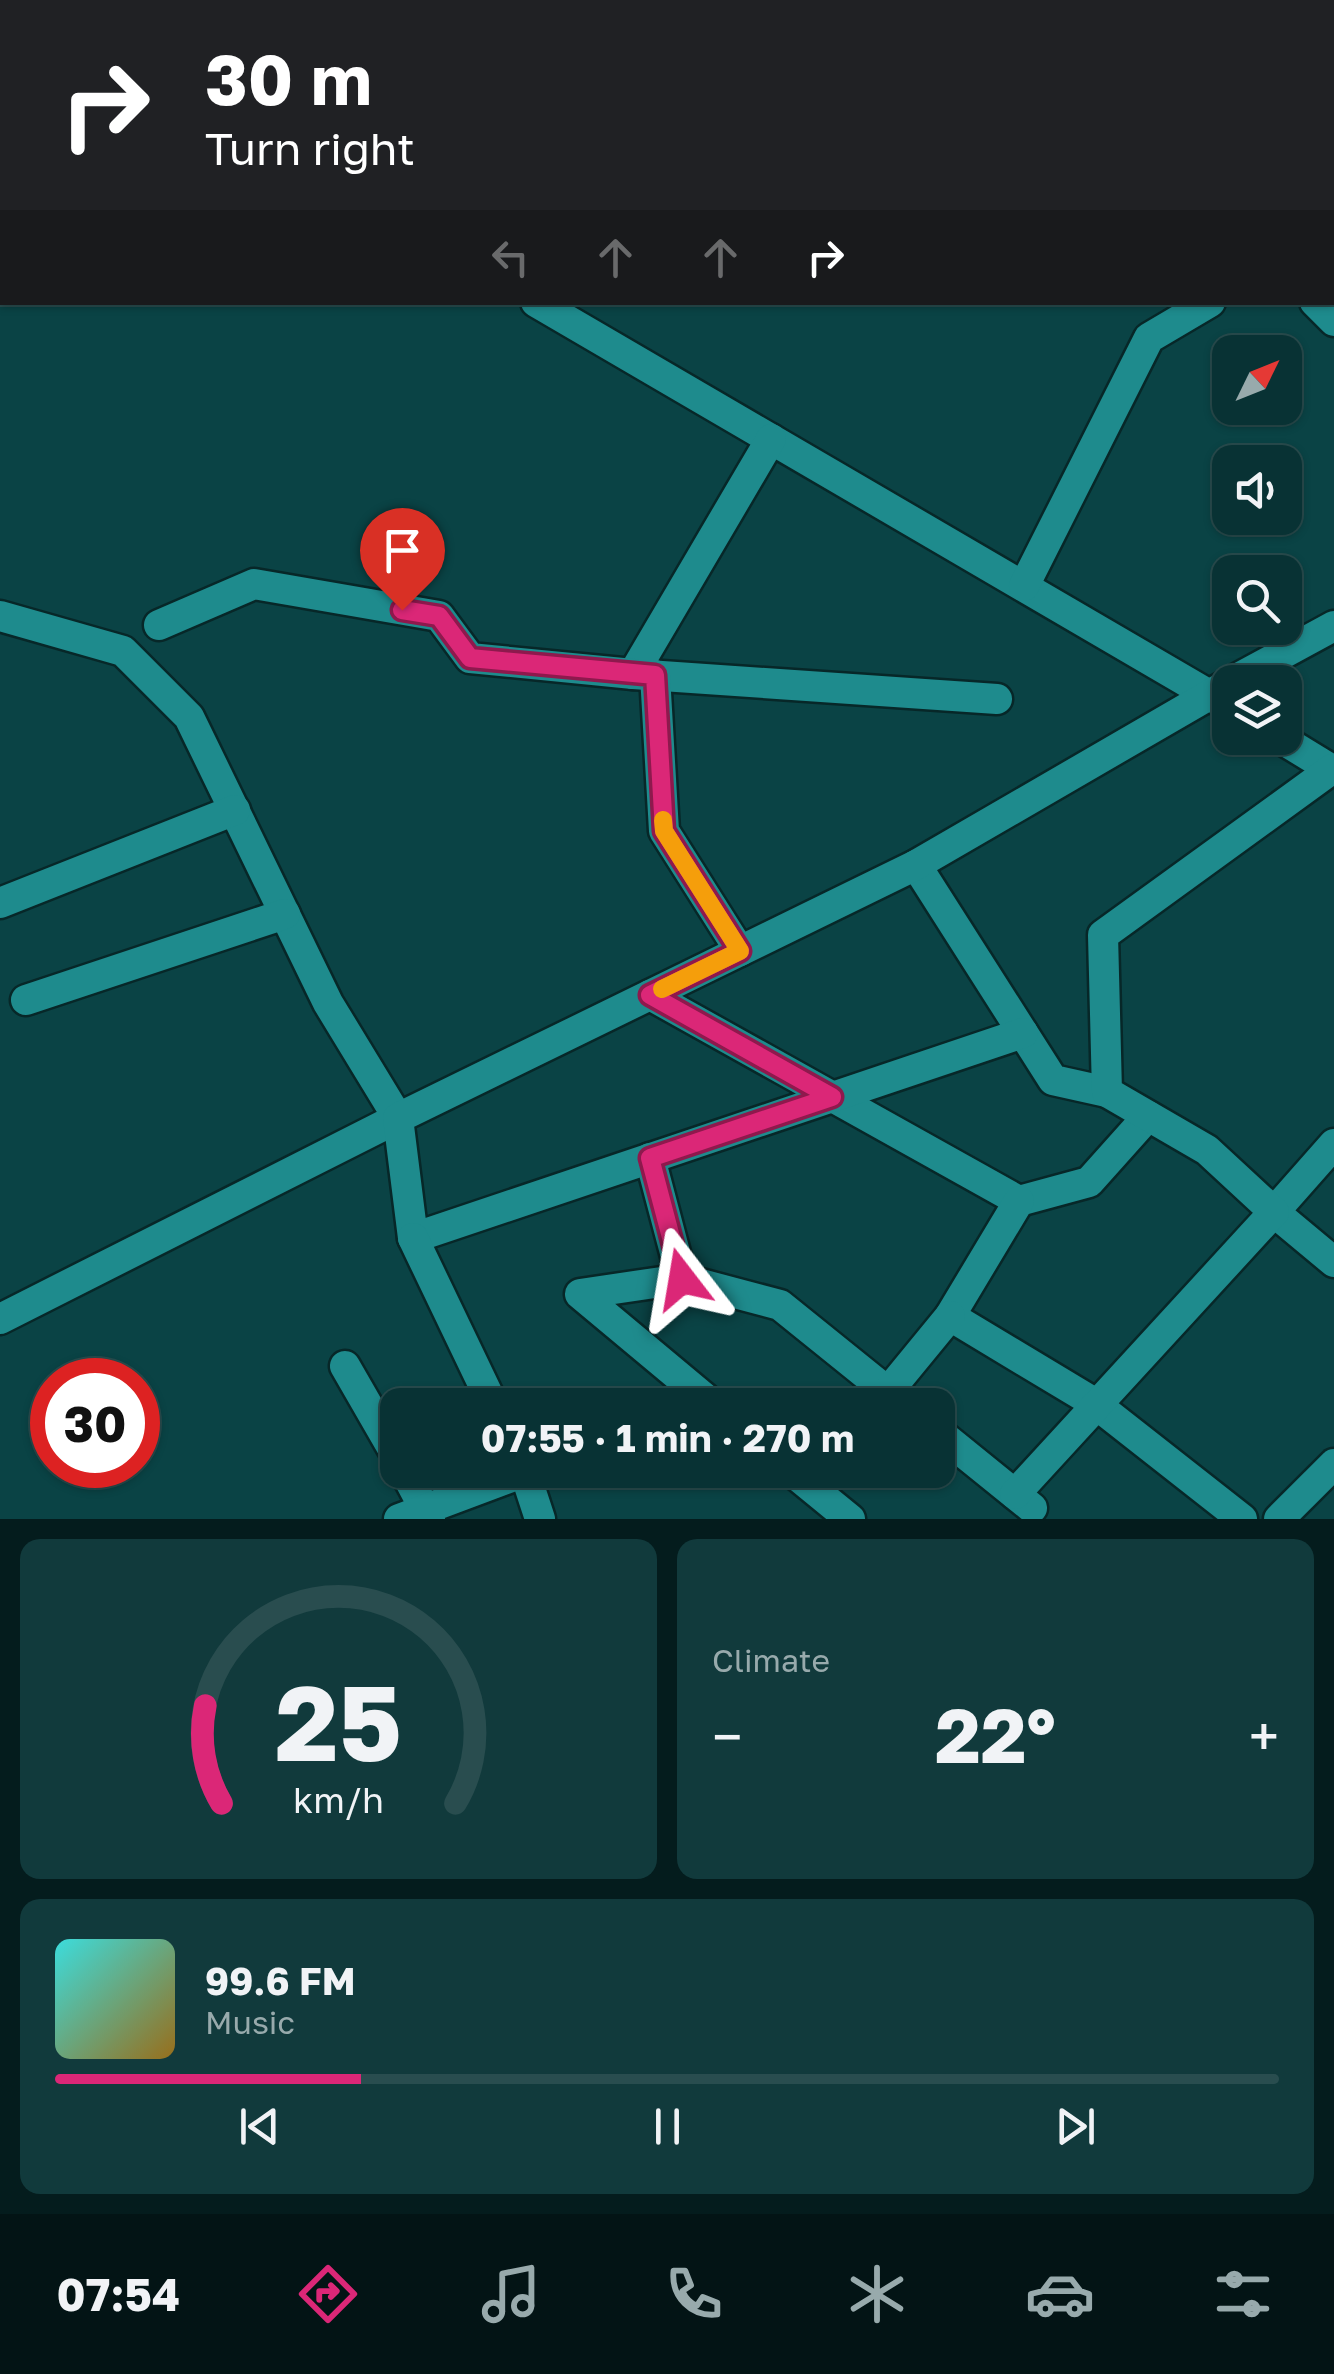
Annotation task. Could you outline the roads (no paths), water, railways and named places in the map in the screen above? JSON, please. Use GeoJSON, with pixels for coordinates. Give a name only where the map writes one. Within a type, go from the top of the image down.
{"type":"FeatureCollection","features":[{"type":"Feature","properties":{"kind":"street"},"geometry":{"type":"LineString","coordinates":[[541,305],[1024,586],[1212,685]]}},
{"type":"Feature","properties":{"kind":"street"},"geometry":{"type":"LineString","coordinates":[[1024,586],[1149,338],[1205,305]]}},
{"type":"Feature","properties":{"kind":"street"},"geometry":{"type":"LineString","coordinates":[[740,951],[664,831],[644,674],[771,439]]}},
{"type":"Feature","properties":{"kind":"street"},"geometry":{"type":"LineString","coordinates":[[159,625],[254,584],[439,616],[470,658],[997,699]]}},
{"type":"Feature","properties":{"kind":"street"},"geometry":{"type":"LineString","coordinates":[[0,616],[123,651],[189,717],[328,1003],[398,1118],[414,1238],[485,1388]]}},
{"type":"Feature","properties":{"kind":"street"},"geometry":{"type":"LineString","coordinates":[[1270,665],[1334,626]]}},
{"type":"Feature","properties":{"kind":"street"},"geometry":{"type":"LineString","coordinates":[[0,1319],[398,1118],[916,865],[1212,699]]}},
{"type":"Feature","properties":{"kind":"street"},"geometry":{"type":"LineString","coordinates":[[1108,1092],[1102,935],[1333,770],[1302,751]]}},
{"type":"Feature","properties":{"kind":"street"},"geometry":{"type":"LineString","coordinates":[[0,903],[234,810]]}},
{"type":"Feature","properties":{"kind":"street"},"geometry":{"type":"LineString","coordinates":[[916,865],[1053,1080],[1108,1092],[1207,1150],[1334,1262]]}},
{"type":"Feature","properties":{"kind":"street"},"geometry":{"type":"LineString","coordinates":[[26,1000],[285,914]]}},
{"type":"Feature","properties":{"kind":"street"},"geometry":{"type":"LineString","coordinates":[[650,995],[1020,1201]]}},
{"type":"Feature","properties":{"kind":"street"},"geometry":{"type":"LineString","coordinates":[[414,1238],[1023,1033]]}},
{"type":"Feature","properties":{"kind":"street"},"geometry":{"type":"LineString","coordinates":[[899,1388],[950,1316],[1020,1201],[1089,1182],[1148,1116]]}},
{"type":"Feature","properties":{"kind":"street"},"geometry":{"type":"LineString","coordinates":[[955,1447],[1027,1510],[1096,1406],[1334,1144]]}},
{"type":"Feature","properties":{"kind":"street"},"geometry":{"type":"LineString","coordinates":[[650,1158],[682,1279]]}},
{"type":"Feature","properties":{"kind":"street"},"geometry":{"type":"LineString","coordinates":[[693,1388],[580,1294],[682,1279],[780,1305],[875,1388]]}},
{"type":"Feature","properties":{"kind":"street"},"geometry":{"type":"LineString","coordinates":[[950,1316],[1096,1406],[1242,1519]]}},
{"type":"Feature","properties":{"kind":"street"},"geometry":{"type":"LineString","coordinates":[[345,1366],[380,1427]]}},
{"type":"Feature","properties":{"kind":"street"},"geometry":{"type":"LineString","coordinates":[[1279,1519],[1334,1464]]}},
{"type":"Feature","properties":{"kind":"street"},"geometry":{"type":"LineString","coordinates":[[409,1488],[418,1516],[484,1488]]}},
{"type":"Feature","properties":{"kind":"street"},"geometry":{"type":"LineString","coordinates":[[530,1488],[540,1519]]}},
{"type":"Feature","properties":{"kind":"street"},"geometry":{"type":"LineString","coordinates":[[820,1488],[850,1519]]}}]}
